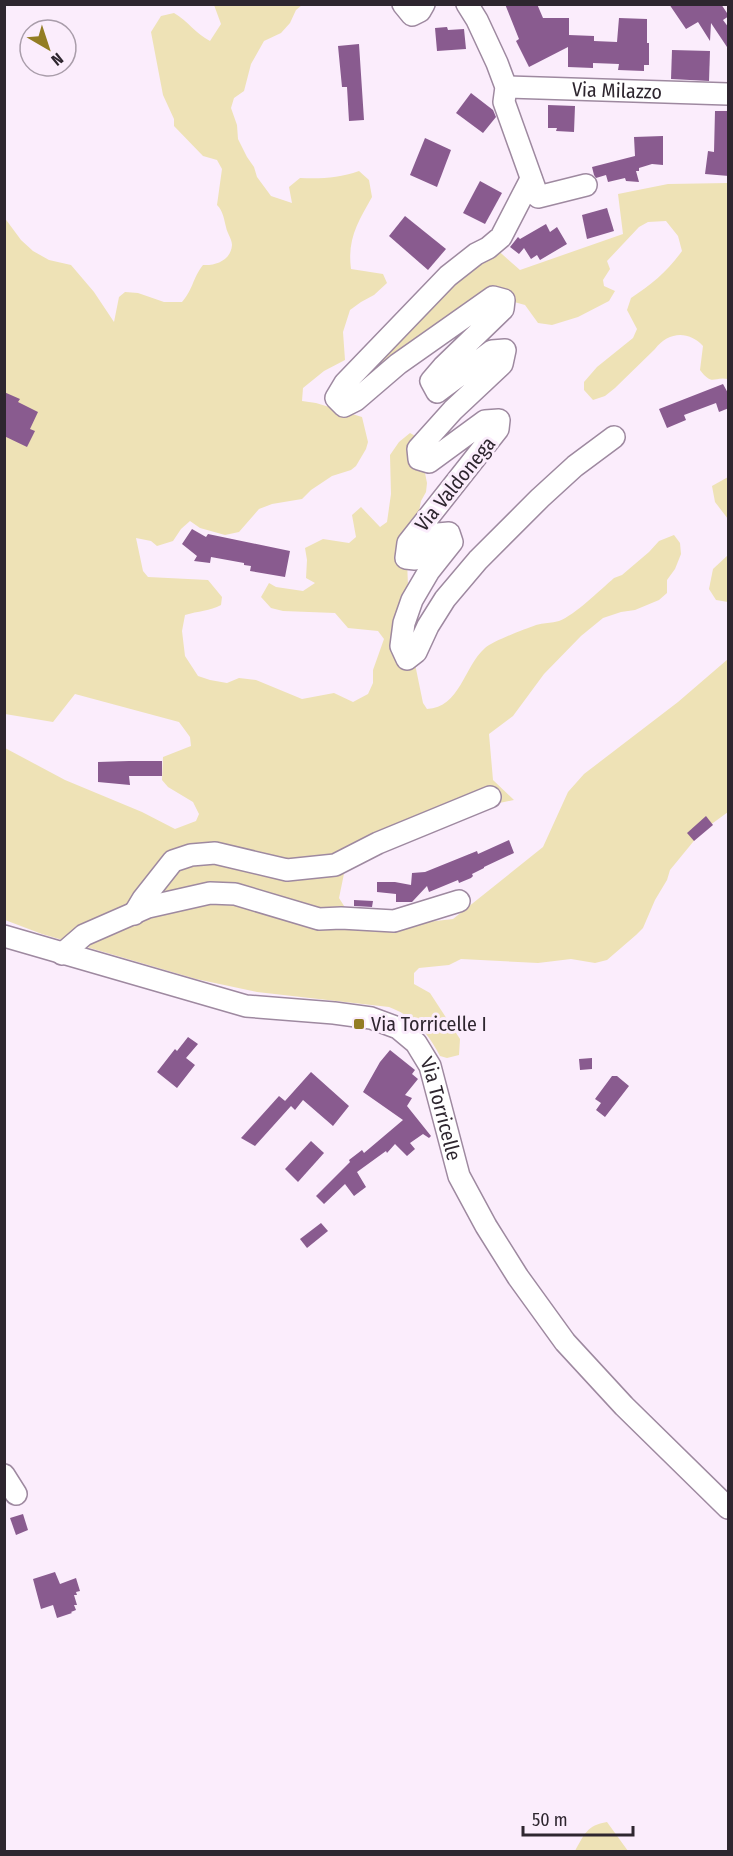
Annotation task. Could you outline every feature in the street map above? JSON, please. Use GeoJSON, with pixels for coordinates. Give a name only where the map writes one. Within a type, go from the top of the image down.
{"type":"FeatureCollection","features":[{"type":"Feature","properties":{"kind":"street"},"geometry":{"type":"LineString","coordinates":[[403,4],[412,15],[420,11],[424,4]]}},
{"type":"Feature","properties":{"kind":"street"},"geometry":{"type":"LineString","coordinates":[[467,4],[477,20],[506,87],[504,102],[538,197],[586,185]]}},
{"type":"Feature","properties":{"kind":"street","name":"Via Milazzo"},"geometry":{"type":"LineString","coordinates":[[506,87],[729,94]]}},
{"type":"Feature","properties":{"kind":"street","name":"Via Valdonega"},"geometry":{"type":"LineString","coordinates":[[531,179],[501,237],[448,276],[345,383],[336,399],[344,406],[356,400],[398,364],[493,297],[504,300],[503,309],[431,381],[437,392],[492,351],[505,350],[502,364],[453,410],[417,449],[419,459],[429,462],[485,422],[499,420],[498,429],[408,543],[406,558],[415,559],[438,534],[449,533],[452,542],[429,571],[412,600],[404,623],[401,646],[407,659],[416,652],[428,626],[445,599],[478,560],[575,466],[614,437]]}},
{"type":"Feature","properties":{"kind":"street"},"geometry":{"type":"LineString","coordinates":[[134,914],[173,861],[191,855],[215,853],[287,870],[335,866],[378,843],[490,797]]}},
{"type":"Feature","properties":{"kind":"street"},"geometry":{"type":"LineString","coordinates":[[62,954],[84,935],[148,907],[210,892],[235,894],[319,919],[394,921],[459,901]]}},
{"type":"Feature","properties":{"kind":"street","name":"Via Torricelle"},"geometry":{"type":"LineString","coordinates":[[4,936],[246,1006],[371,1018],[398,1028],[416,1043],[430,1066],[459,1176],[486,1226],[518,1277],[565,1342],[624,1406],[729,1508]]}},
{"type":"Feature","properties":{"kind":"street"},"geometry":{"type":"LineString","coordinates":[[4,1475],[16,1494]]}},
{"type":"Feature","properties":{"kind":"shaded area"},"geometry":{"type":"Polygon","coordinates":[[[214,5],[302,5],[296,10],[290,23],[281,33],[264,41],[251,64],[244,91],[234,98],[231,108],[237,125],[238,139],[257,177],[271,196],[292,203],[289,187],[300,178],[330,178],[359,171],[369,180],[372,197],[352,240],[351,269],[383,274],[387,283],[374,295],[350,310],[343,332],[345,360],[324,371],[303,388],[302,401],[362,417],[368,442],[356,466],[332,476],[302,499],[272,504],[259,509],[239,532],[225,535],[200,528],[190,521],[173,541],[157,546],[151,541],[136,538],[143,571],[148,577],[208,580],[222,597],[221,605],[185,615],[182,631],[185,656],[198,676],[227,683],[239,678],[256,680],[302,699],[334,693],[353,702],[368,694],[373,683],[373,670],[384,639],[378,631],[348,628],[335,613],[283,611],[271,608],[261,597],[269,583],[276,587],[303,591],[315,583],[306,578],[305,548],[323,539],[349,543],[356,537],[352,515],[361,507],[380,527],[387,522],[391,494],[390,455],[399,442],[410,433],[424,441],[424,468],[427,483],[407,560],[407,606],[424,638],[415,664],[423,703],[427,709],[447,702],[461,685],[478,656],[489,645],[536,625],[565,618],[614,578],[622,575],[659,541],[674,535],[680,543],[681,554],[675,569],[667,580],[667,593],[659,600],[635,610],[603,618],[581,636],[544,674],[513,716],[489,734],[493,780],[514,800],[442,815],[346,864],[339,898],[358,928],[453,919],[543,847],[568,792],[584,774],[678,702],[728,659],[728,812],[702,831],[670,870],[643,928],[607,960],[595,963],[571,959],[538,963],[461,959],[449,965],[419,968],[414,973],[414,984],[430,993],[460,1039],[459,1055],[447,1058],[440,1056],[425,1033],[413,1021],[389,1007],[257,992],[196,979],[42,934],[5,920],[5,748],[65,780],[142,812],[175,829],[196,821],[199,814],[193,802],[168,787],[162,780],[163,757],[191,746],[190,737],[179,722],[75,694],[53,722],[5,714],[4,217],[21,240],[33,251],[49,260],[71,265],[94,292],[114,322],[119,297],[125,292],[138,293],[164,302],[182,302],[203,265],[218,263],[229,255],[231,240],[221,210],[217,205],[222,169],[217,160],[203,156],[174,126],[174,119],[163,95],[151,32],[161,16],[174,13],[210,41],[221,24],[214,5]]]}},
{"type":"Feature","properties":{"kind":"shaded area"},"geometry":{"type":"Polygon","coordinates":[[[728,183],[728,379],[711,380],[704,375],[700,370],[703,346],[691,337],[678,335],[660,343],[605,396],[593,400],[584,390],[584,382],[597,367],[633,338],[637,329],[627,310],[631,298],[659,277],[682,251],[678,236],[666,221],[648,222],[639,227],[607,261],[610,269],[603,280],[604,286],[615,291],[609,301],[578,317],[552,325],[538,323],[525,305],[500,298],[377,378],[365,374],[427,305],[488,259],[494,247],[520,270],[623,234],[618,194],[668,184],[728,183]]]}},
{"type":"Feature","properties":{"kind":"shaded area"},"geometry":{"type":"Polygon","coordinates":[[[728,477],[728,519],[715,502],[712,486],[728,477]]]}},
{"type":"Feature","properties":{"kind":"shaded area"},"geometry":{"type":"Polygon","coordinates":[[[728,555],[728,602],[716,600],[709,589],[713,569],[728,555]]]}},
{"type":"Feature","properties":{"kind":"shaded area"},"geometry":{"type":"Polygon","coordinates":[[[607,1822],[628,1851],[575,1851],[590,1828],[607,1822]]]}},
{"type":"Feature","properties":{"kind":"building"},"geometry":{"type":"Polygon","coordinates":[[[505,4],[537,4],[543,18],[569,18],[569,35],[594,36],[594,41],[617,42],[619,18],[647,19],[649,65],[644,65],[644,71],[618,70],[619,64],[593,63],[593,68],[568,67],[568,47],[529,67],[516,41],[519,39],[505,4]]]}},
{"type":"Feature","properties":{"kind":"building"},"geometry":{"type":"Polygon","coordinates":[[[669,4],[721,4],[729,16],[723,20],[729,28],[729,50],[711,23],[710,41],[698,22],[686,29],[669,4]]]}},
{"type":"Feature","properties":{"kind":"building"},"geometry":{"type":"Polygon","coordinates":[[[447,27],[448,30],[464,29],[466,49],[437,51],[435,28],[447,27]]]}},
{"type":"Feature","properties":{"kind":"building"},"geometry":{"type":"Polygon","coordinates":[[[359,44],[364,120],[349,121],[347,87],[342,87],[338,46],[359,44]]]}},
{"type":"Feature","properties":{"kind":"building"},"geometry":{"type":"Polygon","coordinates":[[[672,50],[710,51],[709,81],[671,79],[672,50]]]}},
{"type":"Feature","properties":{"kind":"building"},"geometry":{"type":"Polygon","coordinates":[[[471,93],[493,110],[496,117],[483,133],[456,113],[471,93]]]}},
{"type":"Feature","properties":{"kind":"building"},"geometry":{"type":"Polygon","coordinates":[[[548,105],[575,106],[574,132],[548,128],[548,105]]]}},
{"type":"Feature","properties":{"kind":"building"},"geometry":{"type":"Polygon","coordinates":[[[715,111],[729,111],[729,176],[705,174],[708,151],[714,152],[715,111]]]}},
{"type":"Feature","properties":{"kind":"building"},"geometry":{"type":"Polygon","coordinates":[[[663,136],[663,165],[652,164],[639,168],[639,171],[636,171],[639,182],[626,181],[625,178],[608,182],[606,175],[596,178],[594,175],[592,167],[635,156],[634,137],[663,136]]]}},
{"type":"Feature","properties":{"kind":"building"},"geometry":{"type":"Polygon","coordinates":[[[425,138],[451,150],[437,187],[410,175],[425,138]]]}},
{"type":"Feature","properties":{"kind":"building"},"geometry":{"type":"Polygon","coordinates":[[[480,181],[502,193],[485,224],[463,213],[480,181]]]}},
{"type":"Feature","properties":{"kind":"building"},"geometry":{"type":"Polygon","coordinates":[[[607,208],[614,231],[587,239],[582,215],[607,208]]]}},
{"type":"Feature","properties":{"kind":"building"},"geometry":{"type":"Polygon","coordinates":[[[405,216],[446,249],[428,270],[389,236],[405,216]]]}},
{"type":"Feature","properties":{"kind":"building"},"geometry":{"type":"Polygon","coordinates":[[[546,224],[550,232],[557,227],[567,244],[540,260],[537,255],[531,259],[524,248],[519,254],[510,247],[518,237],[520,239],[546,224]]]}},
{"type":"Feature","properties":{"kind":"building"},"geometry":{"type":"Polygon","coordinates":[[[723,384],[729,395],[729,408],[719,412],[716,403],[684,415],[686,420],[667,428],[659,409],[723,384]]]}},
{"type":"Feature","properties":{"kind":"building"},"geometry":{"type":"Polygon","coordinates":[[[4,392],[20,399],[18,402],[38,412],[30,429],[35,431],[27,447],[4,436],[4,392]]]}},
{"type":"Feature","properties":{"kind":"building"},"geometry":{"type":"Polygon","coordinates":[[[192,529],[206,537],[208,534],[290,551],[285,577],[250,571],[251,566],[244,565],[244,563],[211,557],[210,563],[194,561],[197,556],[182,544],[192,529]]]}},
{"type":"Feature","properties":{"kind":"building"},"geometry":{"type":"Polygon","coordinates":[[[162,761],[162,776],[129,776],[130,785],[98,782],[98,762],[162,761]]]}},
{"type":"Feature","properties":{"kind":"building"},"geometry":{"type":"Polygon","coordinates":[[[706,816],[713,825],[694,841],[687,833],[706,816]]]}},
{"type":"Feature","properties":{"kind":"building"},"geometry":{"type":"Polygon","coordinates":[[[509,840],[514,853],[484,867],[472,874],[471,878],[459,883],[458,880],[429,892],[427,886],[412,902],[396,902],[396,894],[377,892],[377,882],[411,885],[412,873],[425,872],[477,851],[478,854],[509,840]]]}},
{"type":"Feature","properties":{"kind":"building"},"geometry":{"type":"Polygon","coordinates":[[[354,900],[373,901],[372,907],[354,906],[354,900]]]}},
{"type":"Feature","properties":{"kind":"building"},"geometry":{"type":"Polygon","coordinates":[[[188,1037],[198,1044],[186,1058],[195,1065],[177,1088],[157,1072],[188,1037]]]}},
{"type":"Feature","properties":{"kind":"building"},"geometry":{"type":"Polygon","coordinates":[[[390,1050],[415,1070],[412,1074],[418,1079],[405,1095],[412,1098],[407,1106],[431,1136],[429,1138],[423,1134],[410,1143],[415,1149],[407,1156],[395,1144],[387,1153],[386,1151],[357,1172],[366,1187],[354,1196],[345,1184],[324,1204],[316,1196],[350,1162],[349,1160],[362,1150],[364,1153],[403,1120],[363,1092],[380,1062],[390,1050]]]}},
{"type":"Feature","properties":{"kind":"building"},"geometry":{"type":"Polygon","coordinates":[[[592,1058],[592,1069],[580,1070],[579,1059],[592,1058]]]}},
{"type":"Feature","properties":{"kind":"building"},"geometry":{"type":"Polygon","coordinates":[[[311,1072],[349,1106],[333,1126],[303,1100],[295,1110],[291,1106],[255,1146],[241,1138],[279,1096],[285,1101],[311,1072]]]}},
{"type":"Feature","properties":{"kind":"building"},"geometry":{"type":"Polygon","coordinates":[[[612,1076],[617,1076],[629,1086],[605,1117],[596,1110],[601,1103],[595,1099],[612,1076]]]}},
{"type":"Feature","properties":{"kind":"building"},"geometry":{"type":"Polygon","coordinates":[[[311,1141],[324,1153],[298,1182],[285,1169],[311,1141]]]}},
{"type":"Feature","properties":{"kind":"building"},"geometry":{"type":"Polygon","coordinates":[[[321,1223],[328,1231],[307,1248],[300,1239],[321,1223]]]}},
{"type":"Feature","properties":{"kind":"building"},"geometry":{"type":"Polygon","coordinates":[[[23,1514],[28,1530],[16,1535],[10,1518],[23,1514]]]}},
{"type":"Feature","properties":{"kind":"building"},"geometry":{"type":"Polygon","coordinates":[[[55,1572],[60,1584],[76,1578],[80,1591],[74,1595],[76,1610],[57,1618],[53,1605],[41,1609],[33,1579],[55,1572]]]}},
{"type":"Feature","properties":{"kind":"place","name":"Via Torricelle I"},"geometry":{"type":"Point","coordinates":[359,1024]}}]}
